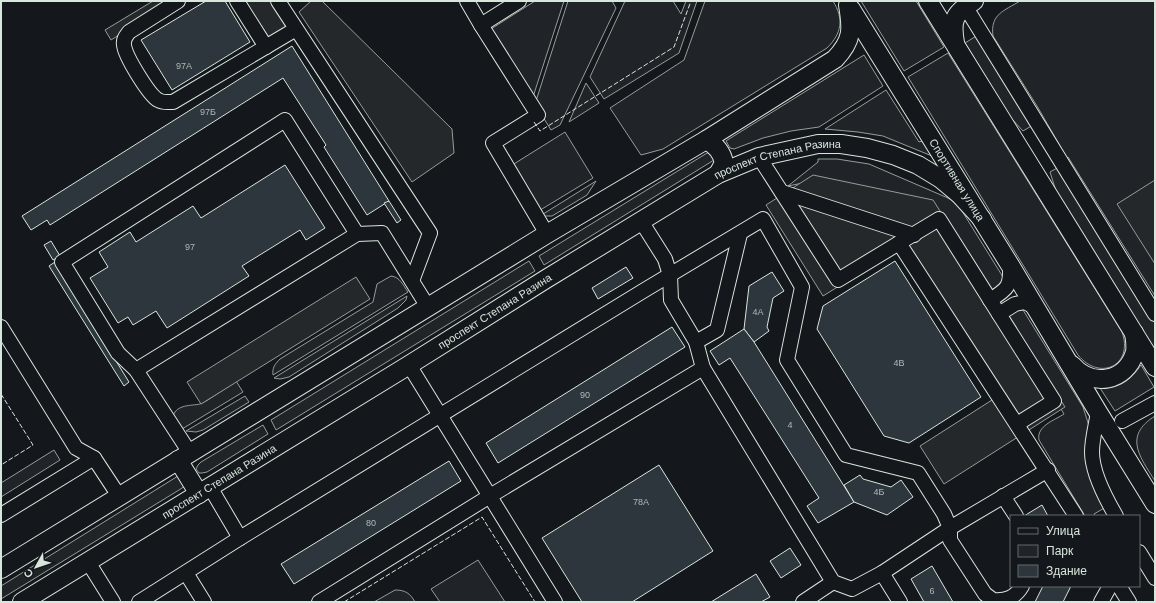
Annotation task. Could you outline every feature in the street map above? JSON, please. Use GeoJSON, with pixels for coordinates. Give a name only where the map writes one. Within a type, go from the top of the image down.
{"type":"FeatureCollection","features":[{"type":"Feature","properties":{"kind":"main road"},"geometry":{"type":"LineString","coordinates":[[928,1],[1155,367]]}},
{"type":"Feature","properties":{"kind":"main road"},"geometry":{"type":"LineString","coordinates":[[933,1],[943,6],[952,8],[969,4]]}},
{"type":"Feature","properties":{"kind":"main road"},"geometry":{"type":"LineString","coordinates":[[1,569],[546,234],[706,140],[835,59],[844,50],[850,36],[851,25],[847,3]]}},
{"type":"Feature","properties":{"kind":"main road","name":"Спортивная улица"},"geometry":{"type":"LineString","coordinates":[[847,3],[982,219],[1155,504]]}},
{"type":"Feature","properties":{"kind":"main road"},"geometry":{"type":"LineString","coordinates":[[955,44],[953,24],[957,14],[969,4]]}},
{"type":"Feature","properties":{"kind":"main road"},"geometry":{"type":"LineString","coordinates":[[706,140],[713,143],[722,154],[724,163],[718,174]]}},
{"type":"Feature","properties":{"kind":"main road","name":"проспект Степана Разина"},"geometry":{"type":"LineString","coordinates":[[22,602],[409,365],[546,278],[718,174],[759,157],[818,144],[841,144],[867,148],[893,155],[918,165],[941,179],[959,194],[982,219]]}},
{"type":"Feature","properties":{"kind":"main road","name":"Спортивная улица"},"geometry":{"type":"LineString","coordinates":[[1066,358],[1077,371],[1087,377],[1107,379],[1116,376],[1125,370],[1131,362],[1135,350],[1134,333]]}},
{"type":"Feature","properties":{"kind":"main road"},"geometry":{"type":"LineString","coordinates":[[184,456],[205,490]]}},
{"type":"Feature","properties":{"kind":"street"},"geometry":{"type":"LineString","coordinates":[[178,1],[129,32],[124,39],[126,54],[150,93],[156,99],[163,102],[173,102],[296,29]]}},
{"type":"Feature","properties":{"kind":"street"},"geometry":{"type":"LineString","coordinates":[[237,1],[266,47]]}},
{"type":"Feature","properties":{"kind":"street"},"geometry":{"type":"LineString","coordinates":[[278,1],[430,233],[412,281]]}},
{"type":"Feature","properties":{"kind":"street"},"geometry":{"type":"LineString","coordinates":[[467,1],[538,115],[493,144],[546,234]]}},
{"type":"Feature","properties":{"kind":"street"},"geometry":{"type":"LineString","coordinates":[[481,25],[519,1]]}},
{"type":"Feature","properties":{"kind":"street"},"geometry":{"type":"LineString","coordinates":[[969,4],[1155,314]]}},
{"type":"Feature","properties":{"kind":"street"},"geometry":{"type":"LineString","coordinates":[[184,456],[136,370],[118,353],[62,262],[285,120],[357,234]]}},
{"type":"Feature","properties":{"kind":"street"},"geometry":{"type":"LineString","coordinates":[[759,157],[838,280],[939,219],[1054,401],[1017,424]]}},
{"type":"Feature","properties":{"kind":"street"},"geometry":{"type":"LineString","coordinates":[[782,192],[914,235]]}},
{"type":"Feature","properties":{"kind":"street"},"geometry":{"type":"LineString","coordinates":[[139,602],[440,415],[763,219],[802,287],[787,360],[846,455],[918,473],[944,514],[950,528],[950,540],[985,594],[993,600],[1009,600],[1021,587]]}},
{"type":"Feature","properties":{"kind":"street"},"geometry":{"type":"LineString","coordinates":[[641,221],[665,259],[670,276],[670,300],[696,342],[703,368],[833,582],[852,589],[882,573],[950,528],[1048,470]]}},
{"type":"Feature","properties":{"kind":"street"},"geometry":{"type":"LineString","coordinates":[[136,370],[357,234],[382,234],[428,307]]}},
{"type":"Feature","properties":{"kind":"street"},"geometry":{"type":"LineString","coordinates":[[696,342],[717,330],[740,234]]}},
{"type":"Feature","properties":{"kind":"street"},"geometry":{"type":"LineString","coordinates":[[899,243],[954,329],[1048,470],[1075,515]]}},
{"type":"Feature","properties":{"kind":"street"},"geometry":{"type":"LineString","coordinates":[[990,300],[1002,293],[1009,285],[1010,265]]}},
{"type":"Feature","properties":{"kind":"street"},"geometry":{"type":"LineString","coordinates":[[999,314],[1015,304],[1025,302],[1036,308]]}},
{"type":"Feature","properties":{"kind":"street"},"geometry":{"type":"LineString","coordinates":[[1,327],[76,448],[94,458],[119,496]]}},
{"type":"Feature","properties":{"kind":"street"},"geometry":{"type":"LineString","coordinates":[[409,365],[556,602]]}},
{"type":"Feature","properties":{"kind":"street"},"geometry":{"type":"LineString","coordinates":[[319,602],[490,496],[703,368]]}},
{"type":"Feature","properties":{"kind":"street"},"geometry":{"type":"LineString","coordinates":[[1122,421],[1155,403]]}},
{"type":"Feature","properties":{"kind":"street"},"geometry":{"type":"LineString","coordinates":[[1098,412],[1092,453],[1097,477],[1115,515]]}},
{"type":"Feature","properties":{"kind":"street"},"geometry":{"type":"LineString","coordinates":[[1,515],[94,458]]}},
{"type":"Feature","properties":{"kind":"street"},"geometry":{"type":"LineString","coordinates":[[205,490],[240,538]]}},
{"type":"Feature","properties":{"kind":"street"},"geometry":{"type":"LineString","coordinates":[[1003,496],[1015,515]]}},
{"type":"Feature","properties":{"kind":"street"},"geometry":{"type":"LineString","coordinates":[[1140,554],[1155,578]]}},
{"type":"Feature","properties":{"kind":"street"},"geometry":{"type":"LineString","coordinates":[[88,562],[113,602]]}},
{"type":"Feature","properties":{"kind":"street"},"geometry":{"type":"LineString","coordinates":[[186,572],[204,602]]}},
{"type":"Feature","properties":{"kind":"street"},"geometry":{"type":"LineString","coordinates":[[882,573],[900,602]]}},
{"type":"Feature","properties":{"kind":"street"},"geometry":{"type":"LineString","coordinates":[[803,602],[833,582]]}},
{"type":"Feature","properties":{"kind":"street"},"geometry":{"type":"LineString","coordinates":[[1101,602],[1109,587]]}},
{"type":"Feature","properties":{"kind":"street"},"geometry":{"type":"LineString","coordinates":[[1120,587],[1129,602]]}},
{"type":"Feature","properties":{"kind":"green space"},"geometry":{"type":"Polygon","coordinates":[[[535,1],[564,1],[532,100],[491,29],[535,1]]]}},
{"type":"Feature","properties":{"kind":"green space"},"geometry":{"type":"Polygon","coordinates":[[[568,1],[612,1],[616,8],[560,125],[551,130],[535,104],[568,1]]]}},
{"type":"Feature","properties":{"kind":"green space"},"geometry":{"type":"Polygon","coordinates":[[[625,1],[673,1],[681,14],[686,1],[697,1],[679,53],[604,99],[590,77],[625,1]]]}},
{"type":"Feature","properties":{"kind":"green space"},"geometry":{"type":"Polygon","coordinates":[[[705,1],[833,1],[839,14],[840,26],[836,37],[827,48],[663,149],[641,155],[610,108],[684,60],[705,1]]]}},
{"type":"Feature","properties":{"kind":"green space"},"geometry":{"type":"Polygon","coordinates":[[[861,1],[916,1],[944,47],[904,71],[861,1]]]}},
{"type":"Feature","properties":{"kind":"green space"},"geometry":{"type":"Polygon","coordinates":[[[1020,1],[1155,1],[1155,296],[1068,157],[1067,158],[1037,106],[993,36],[994,23],[999,14],[1020,1]]]}},
{"type":"Feature","properties":{"kind":"green space"},"geometry":{"type":"Polygon","coordinates":[[[978,35],[1033,125],[1023,131],[1011,118],[965,43],[978,35]]]}},
{"type":"Feature","properties":{"kind":"green space"},"geometry":{"type":"Polygon","coordinates":[[[948,53],[1122,332],[1124,344],[1123,353],[1119,361],[1113,366],[1105,368],[1096,367],[1087,363],[1078,355],[908,77],[948,53]]]}},
{"type":"Feature","properties":{"kind":"green space"},"geometry":{"type":"Polygon","coordinates":[[[864,55],[883,86],[819,127],[791,131],[763,138],[734,149],[730,148],[726,141],[864,55]]]}},
{"type":"Feature","properties":{"kind":"green space"},"geometry":{"type":"Polygon","coordinates":[[[586,83],[599,103],[569,122],[586,83]]]}},
{"type":"Feature","properties":{"kind":"green space"},"geometry":{"type":"Polygon","coordinates":[[[886,90],[919,142],[922,141],[932,156],[883,136],[825,129],[886,90]]]}},
{"type":"Feature","properties":{"kind":"green space"},"geometry":{"type":"Polygon","coordinates":[[[565,132],[593,178],[537,212],[509,167],[565,132]]]}},
{"type":"Feature","properties":{"kind":"green space"},"geometry":{"type":"Polygon","coordinates":[[[712,150],[714,160],[544,265],[539,256],[712,150]]]}},
{"type":"Feature","properties":{"kind":"green space"},"geometry":{"type":"Polygon","coordinates":[[[818,159],[837,159],[869,164],[948,198],[956,203],[1003,277],[1002,285],[994,291],[823,179],[788,186],[818,162],[818,159]]]}},
{"type":"Feature","properties":{"kind":"green space"},"geometry":{"type":"Polygon","coordinates":[[[1059,167],[1155,320],[1155,350],[1056,191],[1050,172],[1059,167]]]}},
{"type":"Feature","properties":{"kind":"green space"},"geometry":{"type":"Polygon","coordinates":[[[596,181],[587,195],[552,216],[540,216],[596,181]]]}},
{"type":"Feature","properties":{"kind":"green space"},"geometry":{"type":"Polygon","coordinates":[[[529,261],[535,271],[276,430],[271,420],[529,261]]]}},
{"type":"Feature","properties":{"kind":"green space"},"geometry":{"type":"Polygon","coordinates":[[[391,276],[399,280],[408,292],[273,375],[274,366],[280,359],[373,302],[377,284],[391,276]]]}},
{"type":"Feature","properties":{"kind":"green space"},"geometry":{"type":"Polygon","coordinates":[[[407,296],[406,300],[398,308],[289,377],[280,379],[274,378],[407,296]]]}},
{"type":"Feature","properties":{"kind":"green space"},"geometry":{"type":"Polygon","coordinates":[[[1019,309],[1023,310],[1083,407],[1090,429],[1106,507],[1094,515],[1084,515],[1039,440],[1040,431],[1043,427],[1064,414],[1006,320],[1008,316],[1019,309]]]}},
{"type":"Feature","properties":{"kind":"green space"},"geometry":{"type":"Polygon","coordinates":[[[1141,365],[1154,387],[1115,411],[1100,388],[1119,385],[1129,379],[1141,365]]]}},
{"type":"Feature","properties":{"kind":"green space"},"geometry":{"type":"Polygon","coordinates":[[[236,381],[243,392],[182,429],[173,416],[178,409],[185,406],[200,404],[236,381]]]}},
{"type":"Feature","properties":{"kind":"green space"},"geometry":{"type":"Polygon","coordinates":[[[245,396],[249,402],[203,430],[196,432],[186,431],[245,396]]]}},
{"type":"Feature","properties":{"kind":"green space"},"geometry":{"type":"Polygon","coordinates":[[[1155,416],[1155,481],[1140,455],[1137,447],[1137,439],[1139,431],[1155,416]]]}},
{"type":"Feature","properties":{"kind":"green space"},"geometry":{"type":"Polygon","coordinates":[[[263,425],[268,434],[207,472],[199,473],[196,469],[201,462],[263,425]]]}},
{"type":"Feature","properties":{"kind":"green space"},"geometry":{"type":"Polygon","coordinates":[[[54,450],[60,460],[1,497],[1,483],[54,450]]]}},
{"type":"Feature","properties":{"kind":"green space"},"geometry":{"type":"Polygon","coordinates":[[[178,476],[185,486],[1,599],[1,586],[178,476]]]}},
{"type":"Feature","properties":{"kind":"green space"},"geometry":{"type":"Polygon","coordinates":[[[478,560],[505,602],[440,602],[431,589],[478,560]]]}},
{"type":"Feature","properties":{"kind":"green space"},"geometry":{"type":"Polygon","coordinates":[[[395,590],[407,593],[415,602],[374,602],[395,590]]]}},
{"type":"Feature","properties":{"kind":"shaded area"},"geometry":{"type":"Polygon","coordinates":[[[153,1],[174,1],[111,40],[105,30],[153,1]]]}},
{"type":"Feature","properties":{"kind":"shaded area"},"geometry":{"type":"Polygon","coordinates":[[[245,1],[271,1],[288,27],[270,39],[245,1]]]}},
{"type":"Feature","properties":{"kind":"shaded area"},"geometry":{"type":"Polygon","coordinates":[[[311,1],[322,1],[452,129],[454,153],[412,182],[299,12],[311,1]]]}},
{"type":"Feature","properties":{"kind":"shaded area"},"geometry":{"type":"Polygon","coordinates":[[[813,175],[933,200],[1065,407],[944,484],[920,446],[992,400],[897,250],[823,296],[766,205],[813,175]]]}},
{"type":"Feature","properties":{"kind":"shaded area"},"geometry":{"type":"Polygon","coordinates":[[[1155,180],[1155,264],[1117,204],[1155,180]]]}},
{"type":"Feature","properties":{"kind":"shaded area"},"geometry":{"type":"Polygon","coordinates":[[[356,277],[370,299],[201,404],[187,382],[356,277]]]}},
{"type":"Feature","properties":{"kind":"building"},"geometry":{"type":"Polygon","coordinates":[[[206,1],[225,1],[250,42],[172,90],[141,40],[206,1]]]}},
{"type":"Feature","properties":{"kind":"building"},"geometry":{"type":"Polygon","coordinates":[[[292,46],[389,201],[367,215],[324,147],[326,145],[283,78],[50,225],[47,220],[31,230],[22,216],[292,46]]]}},
{"type":"Feature","properties":{"kind":"building"},"geometry":{"type":"Polygon","coordinates":[[[285,165],[325,228],[306,240],[300,230],[242,266],[249,276],[167,328],[156,311],[133,325],[128,317],[118,323],[90,278],[108,267],[99,252],[130,232],[136,242],[193,206],[201,218],[285,165]]]}},
{"type":"Feature","properties":{"kind":"building"},"geometry":{"type":"Polygon","coordinates":[[[389,201],[401,220],[397,223],[384,203],[389,201]]]}},
{"type":"Feature","properties":{"kind":"building"},"geometry":{"type":"Polygon","coordinates":[[[51,241],[60,256],[53,260],[44,245],[51,241]]]}},
{"type":"Feature","properties":{"kind":"building"},"geometry":{"type":"Polygon","coordinates":[[[895,261],[981,397],[909,443],[884,436],[817,329],[823,306],[895,261]]]}},
{"type":"Feature","properties":{"kind":"building"},"geometry":{"type":"Polygon","coordinates":[[[55,262],[129,382],[124,386],[49,266],[55,262]]]}},
{"type":"Feature","properties":{"kind":"building"},"geometry":{"type":"Polygon","coordinates":[[[626,267],[633,278],[598,299],[592,288],[626,267]]]}},
{"type":"Feature","properties":{"kind":"building"},"geometry":{"type":"Polygon","coordinates":[[[772,272],[784,291],[773,298],[767,327],[769,331],[754,342],[744,329],[749,286],[772,272]]]}},
{"type":"Feature","properties":{"kind":"building"},"geometry":{"type":"Polygon","coordinates":[[[672,327],[685,347],[498,463],[486,443],[672,327]]]}},
{"type":"Feature","properties":{"kind":"building"},"geometry":{"type":"Polygon","coordinates":[[[744,329],[754,342],[854,502],[818,523],[807,506],[819,498],[730,358],[719,365],[710,351],[744,329]]]}},
{"type":"Feature","properties":{"kind":"building"},"geometry":{"type":"Polygon","coordinates":[[[449,461],[461,481],[294,584],[281,564],[449,461]]]}},
{"type":"Feature","properties":{"kind":"building"},"geometry":{"type":"Polygon","coordinates":[[[659,465],[713,551],[632,602],[582,602],[542,538],[659,465]]]}},
{"type":"Feature","properties":{"kind":"building"},"geometry":{"type":"Polygon","coordinates":[[[860,475],[863,479],[891,487],[901,480],[913,497],[887,515],[854,502],[844,485],[860,475]]]}},
{"type":"Feature","properties":{"kind":"building"},"geometry":{"type":"Polygon","coordinates":[[[1042,505],[1047,515],[1026,515],[1042,505]]]}},
{"type":"Feature","properties":{"kind":"building"},"geometry":{"type":"Polygon","coordinates":[[[790,548],[801,565],[781,578],[770,561],[790,548]]]}},
{"type":"Feature","properties":{"kind":"building"},"geometry":{"type":"Polygon","coordinates":[[[932,566],[953,602],[924,602],[911,579],[932,566]]]}},
{"type":"Feature","properties":{"kind":"building"},"geometry":{"type":"Polygon","coordinates":[[[756,574],[770,597],[761,602],[711,602],[756,574]]]}},
{"type":"Feature","properties":{"kind":"building"},"geometry":{"type":"Polygon","coordinates":[[[1042,587],[1070,587],[1063,602],[1035,602],[1042,587]]]}},
{"type":"Feature","properties":{"kind":"fence"},"geometry":{"type":"LineString","coordinates":[[534,122],[540,131],[674,47],[691,1]]}},
{"type":"Feature","properties":{"kind":"fence"},"geometry":{"type":"LineString","coordinates":[[1,394],[33,445],[1,465]]}},
{"type":"Feature","properties":{"kind":"fence"},"geometry":{"type":"LineString","coordinates":[[344,602],[482,517],[535,602]]}}]}
